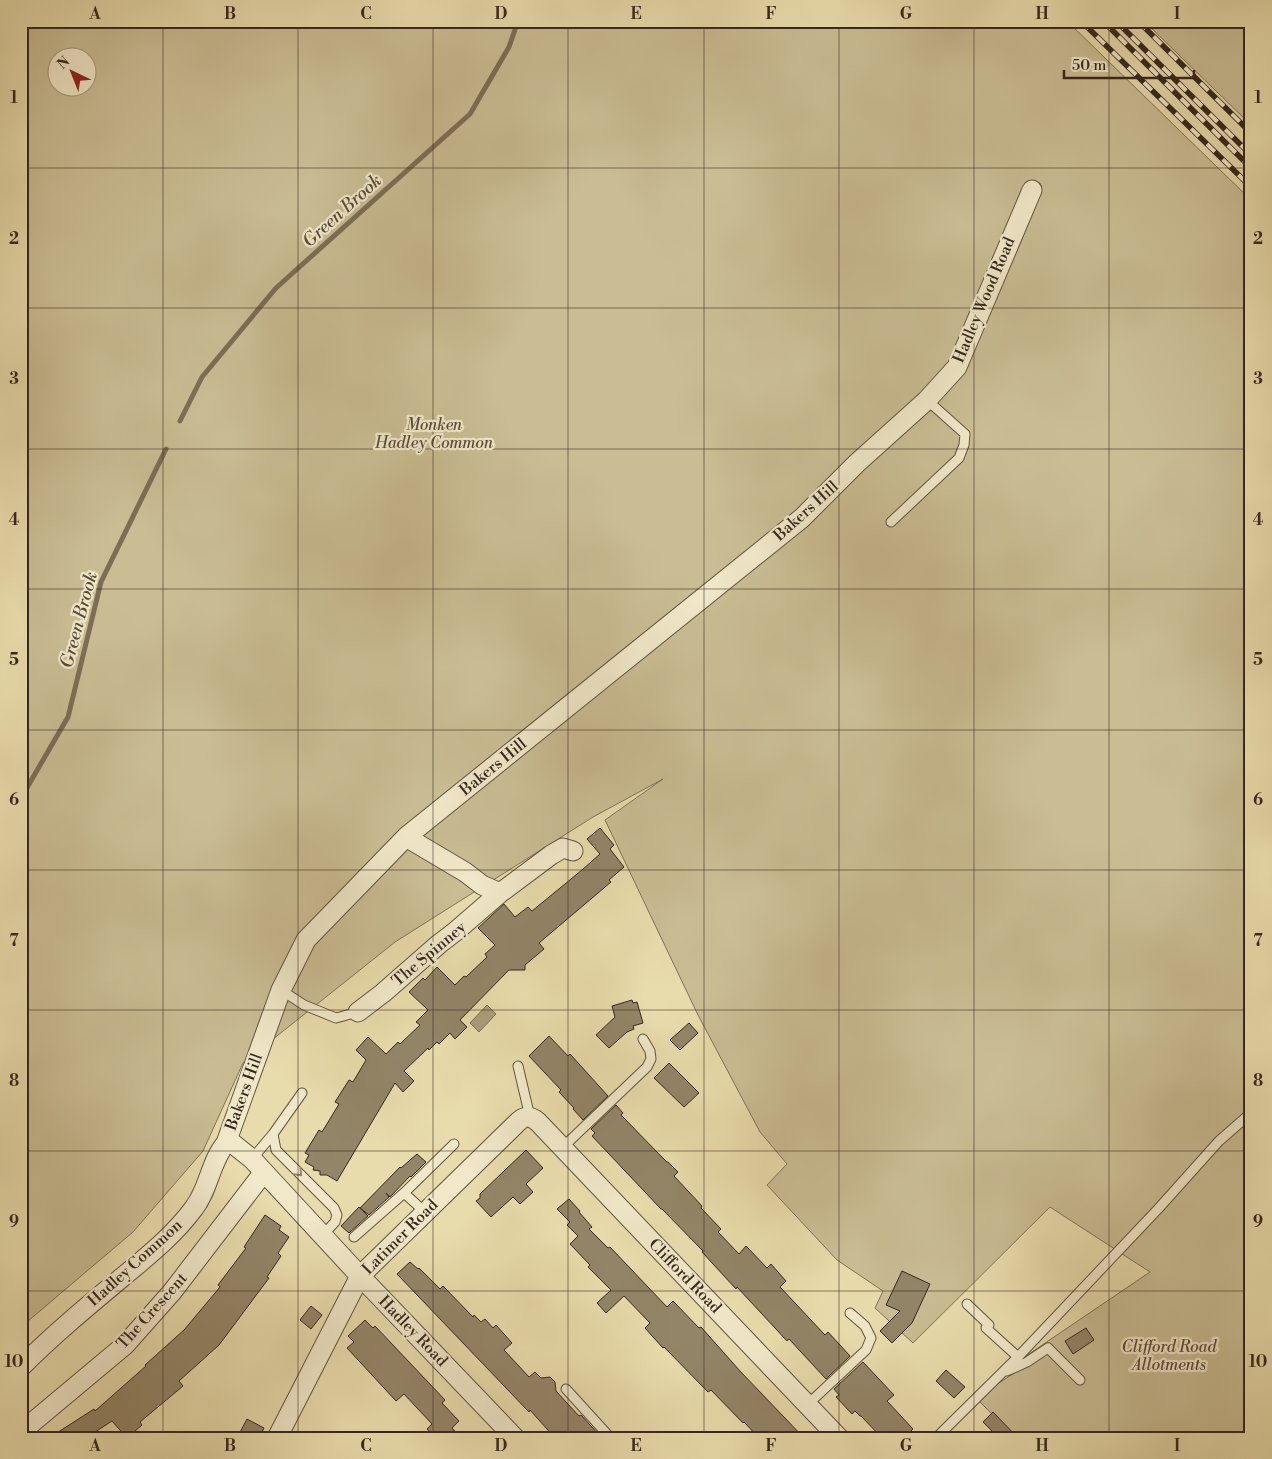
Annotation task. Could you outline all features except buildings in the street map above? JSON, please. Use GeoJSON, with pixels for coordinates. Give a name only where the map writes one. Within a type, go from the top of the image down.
{"type":"FeatureCollection","features":[{"type":"Feature","properties":{"kind":"street","name":"Hadley Wood Road"},"geometry":{"type":"LineString","coordinates":[[857,463],[928,400],[957,367],[1032,190]]}},
{"type":"Feature","properties":{"kind":"street","name":"Bakers Hill"},"geometry":{"type":"LineString","coordinates":[[226,1143],[281,990],[306,940],[406,837],[802,518],[857,463]]}},
{"type":"Feature","properties":{"kind":"street"},"geometry":{"type":"LineString","coordinates":[[406,837],[465,872],[482,885],[500,893]]}},
{"type":"Feature","properties":{"kind":"street","name":"The Spinney"},"geometry":{"type":"LineString","coordinates":[[358,1012],[500,893],[563,848],[574,851]]}},
{"type":"Feature","properties":{"kind":"street","name":"Latimer Road"},"geometry":{"type":"LineString","coordinates":[[277,1438],[360,1276],[519,1121],[524,1117],[530,1117]]}},
{"type":"Feature","properties":{"kind":"street","name":"Clifford Road"},"geometry":{"type":"LineString","coordinates":[[530,1117],[538,1122],[839,1438]]}},
{"type":"Feature","properties":{"kind":"street","name":"Hadley Road"},"geometry":{"type":"LineString","coordinates":[[226,1143],[232,1143],[258,1165],[360,1276],[515,1438]]}},
{"type":"Feature","properties":{"kind":"street","name":"Hadley Common"},"geometry":{"type":"LineString","coordinates":[[21,1367],[60,1330],[141,1261],[183,1221],[203,1193],[217,1156],[226,1143]]}},
{"type":"Feature","properties":{"kind":"street","name":"The Crescent"},"geometry":{"type":"LineString","coordinates":[[21,1432],[125,1345],[172,1292],[258,1165]]}},
{"type":"Feature","properties":{"kind":"lane"},"geometry":{"type":"LineString","coordinates":[[891,522],[959,458],[964,445],[965,434],[928,400]]}},
{"type":"Feature","properties":{"kind":"lane"},"geometry":{"type":"LineString","coordinates":[[281,990],[304,1005],[336,1018],[358,1012]]}},
{"type":"Feature","properties":{"kind":"lane"},"geometry":{"type":"LineString","coordinates":[[562,1148],[646,1067],[651,1059],[650,1051],[643,1039]]}},
{"type":"Feature","properties":{"kind":"lane"},"geometry":{"type":"LineString","coordinates":[[518,1066],[530,1117]]}},
{"type":"Feature","properties":{"kind":"lane"},"geometry":{"type":"LineString","coordinates":[[258,1165],[273,1134],[302,1093]]}},
{"type":"Feature","properties":{"kind":"lane"},"geometry":{"type":"LineString","coordinates":[[936,1438],[1018,1357],[1158,1209],[1219,1141],[1251,1113]]}},
{"type":"Feature","properties":{"kind":"lane"},"geometry":{"type":"LineString","coordinates":[[273,1134],[276,1150],[334,1208],[337,1215],[335,1222],[322,1235]]}},
{"type":"Feature","properties":{"kind":"lane"},"geometry":{"type":"LineString","coordinates":[[354,1237],[404,1193],[454,1144]]}},
{"type":"Feature","properties":{"kind":"lane"},"geometry":{"type":"LineString","coordinates":[[404,1193],[425,1212]]}},
{"type":"Feature","properties":{"kind":"lane"},"geometry":{"type":"LineString","coordinates":[[967,1304],[989,1325],[986,1328],[1018,1357]]}},
{"type":"Feature","properties":{"kind":"lane"},"geometry":{"type":"LineString","coordinates":[[807,1405],[866,1350],[871,1338],[864,1326],[850,1313]]}},
{"type":"Feature","properties":{"kind":"lane"},"geometry":{"type":"LineString","coordinates":[[1000,1375],[1027,1362],[1048,1348],[1080,1380]]}},
{"type":"Feature","properties":{"kind":"lane"},"geometry":{"type":"LineString","coordinates":[[566,1389],[608,1434],[606,1438]]}},
{"type":"Feature","properties":{"kind":"green space","name":"Monken Hadley Common"},"geometry":{"type":"Polygon","coordinates":[[[21,21],[1067,21],[1251,200],[1251,1438],[1016,1438],[976,1398],[1028,1364],[1023,1358],[1150,1272],[1050,1207],[913,1343],[875,1308],[883,1291],[837,1260],[767,1185],[787,1164],[760,1132],[698,1015],[605,820],[663,779],[593,817],[395,942],[243,1063],[203,1151],[133,1232],[21,1327],[21,21]]]}},
{"type":"Feature","properties":{"kind":"green space"},"geometry":{"type":"Polygon","coordinates":[[[1144,21],[1251,21],[1251,125],[1144,21]]]}},
{"type":"Feature","properties":{"kind":"shaded area"},"geometry":{"type":"Polygon","coordinates":[[[487,1005],[496,1014],[479,1032],[470,1023],[487,1005]]]}},
{"type":"Feature","properties":{"kind":"waterway","name":"Green Brook"},"geometry":{"type":"LineString","coordinates":[[180,421],[202,377],[276,288],[470,114],[509,47],[518,21]]}},
{"type":"Feature","properties":{"kind":"waterway","name":"Green Brook"},"geometry":{"type":"LineString","coordinates":[[21,798],[68,717],[101,582],[166,449]]}},
{"type":"Feature","properties":{"kind":"railway"},"geometry":{"type":"LineString","coordinates":[[1081,21],[1251,187]]}},
{"type":"Feature","properties":{"kind":"railway"},"geometry":{"type":"LineString","coordinates":[[1103,21],[1251,168]]}},
{"type":"Feature","properties":{"kind":"railway"},"geometry":{"type":"LineString","coordinates":[[1116,21],[1251,155]]}},
{"type":"Feature","properties":{"kind":"railway"},"geometry":{"type":"LineString","coordinates":[[1138,21],[1251,133]]}},
{"type":"Feature","properties":{"kind":"park label","name":"Clifford Road Allotments"},"geometry":{"type":"Point","coordinates":[1169,1356]}}]}
